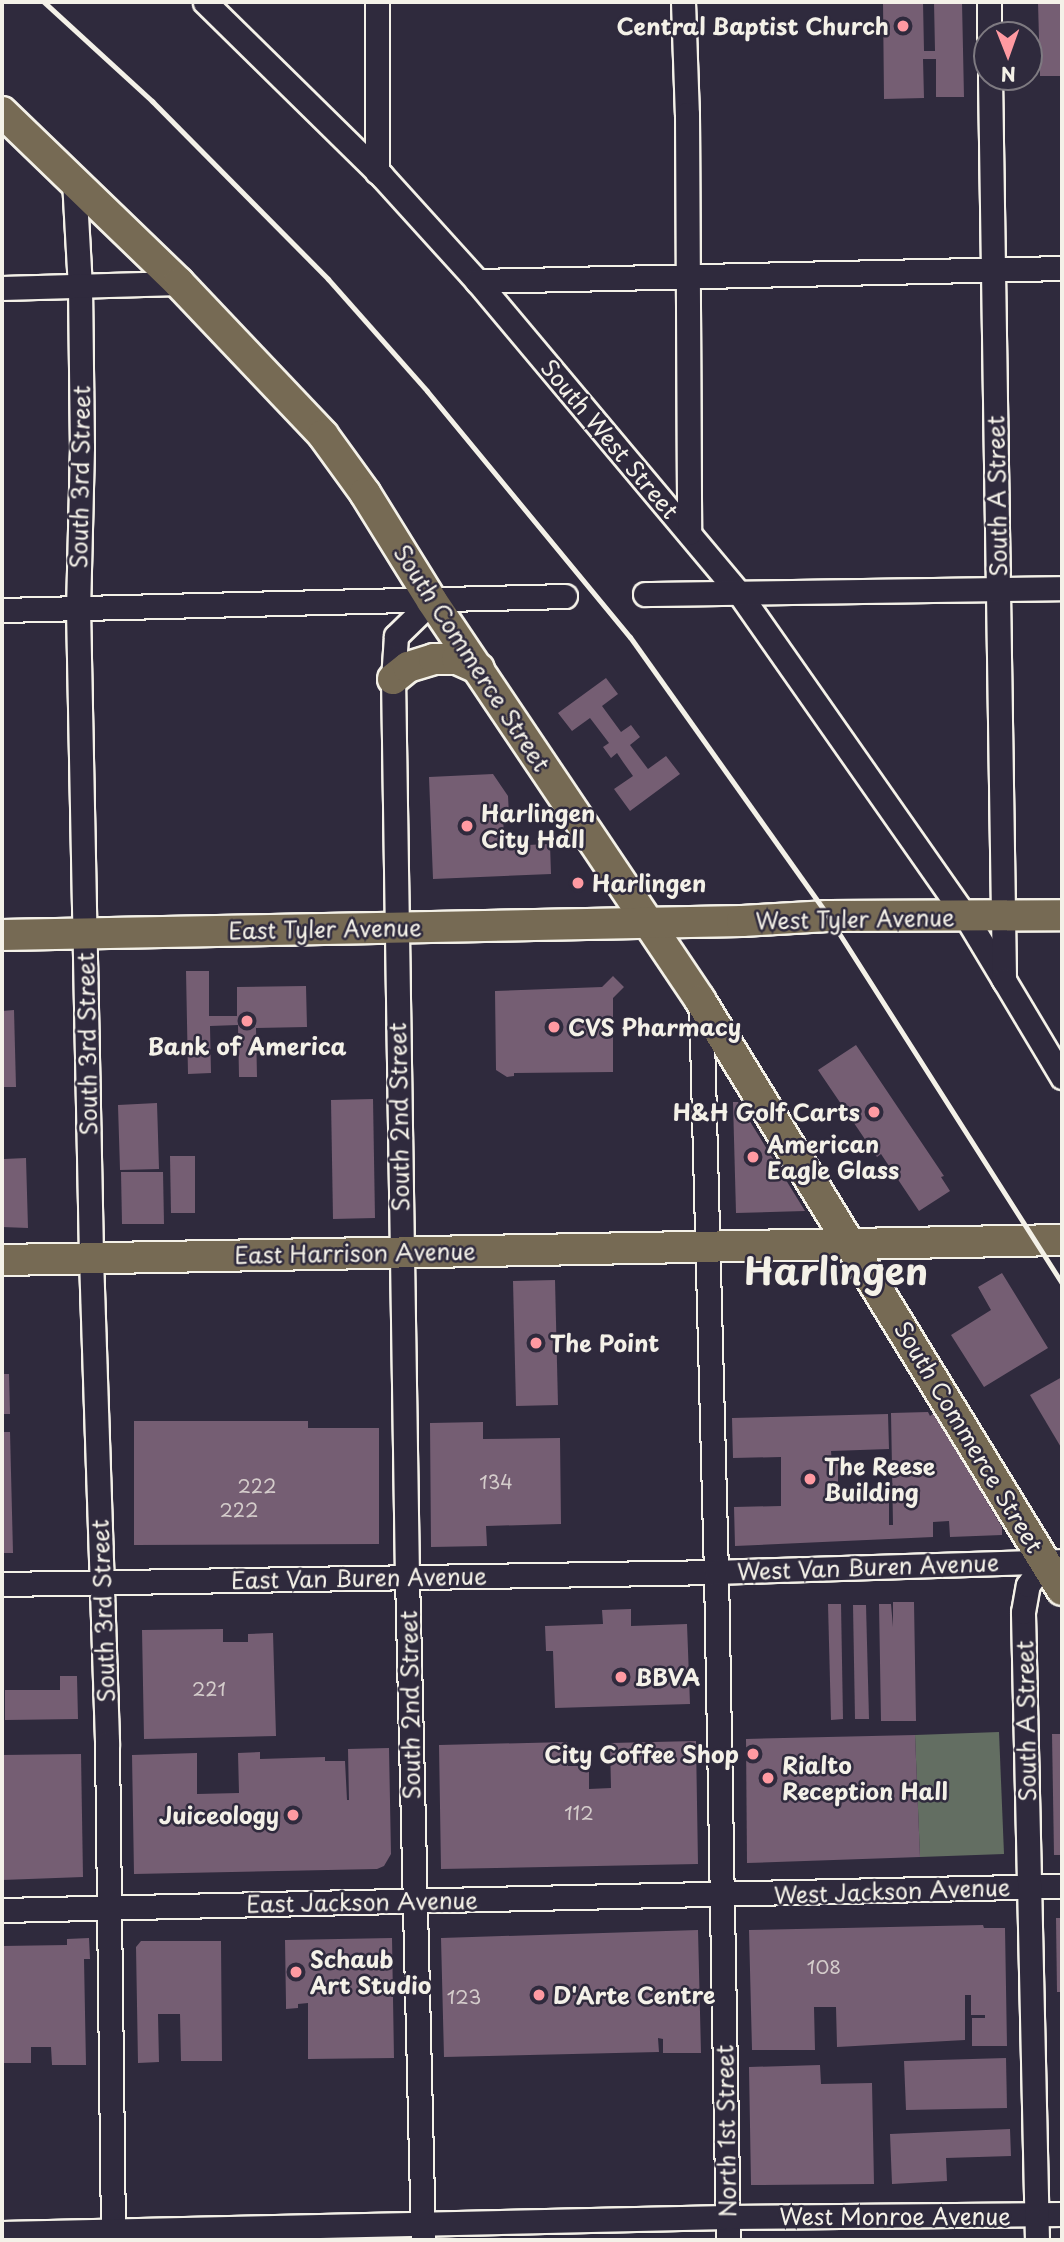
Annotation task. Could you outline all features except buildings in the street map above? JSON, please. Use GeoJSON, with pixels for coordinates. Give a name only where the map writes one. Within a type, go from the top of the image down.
{"type":"FeatureCollection","features":[{"type":"Feature","properties":{"kind":"main road","name":"South Commerce Street"},"geometry":{"type":"LineString","coordinates":[[2,112],[179,283],[323,435],[365,493],[432,601],[701,1000],[850,1244],[1053,1561],[1062,1590]]}},
{"type":"Feature","properties":{"kind":"main road"},"geometry":{"type":"LineString","coordinates":[[393,679],[408,667],[433,659],[457,659],[479,669]]}},
{"type":"Feature","properties":{"kind":"main road","name":"West Tyler Avenue"},"geometry":{"type":"LineString","coordinates":[[648,923],[828,916],[1062,915]]}},
{"type":"Feature","properties":{"kind":"main road","name":"East Tyler Avenue"},"geometry":{"type":"LineString","coordinates":[[2,935],[648,923]]}},
{"type":"Feature","properties":{"kind":"main road","name":"East Harrison Avenue"},"geometry":{"type":"LineString","coordinates":[[2,1260],[1062,1240]]}},
{"type":"Feature","properties":{"kind":"street","name":"South West Street"},"geometry":{"type":"LineString","coordinates":[[205,2],[377,172],[477,281],[739,593],[966,917],[1004,979]]}},
{"type":"Feature","properties":{"kind":"street"},"geometry":{"type":"LineString","coordinates":[[377,2],[377,172]]}},
{"type":"Feature","properties":{"kind":"street"},"geometry":{"type":"LineString","coordinates":[[683,2],[689,533]]}},
{"type":"Feature","properties":{"kind":"street"},"geometry":{"type":"LineString","coordinates":[[989,2],[989,21]]}},
{"type":"Feature","properties":{"kind":"street","name":"South A Street"},"geometry":{"type":"LineString","coordinates":[[990,91],[1005,916]]}},
{"type":"Feature","properties":{"kind":"street","name":"South 3rd Street"},"geometry":{"type":"LineString","coordinates":[[74,180],[80,286],[82,447],[78,608],[91,1258],[103,1584],[110,1908],[113,2235]]}},
{"type":"Feature","properties":{"kind":"street"},"geometry":{"type":"LineString","coordinates":[[477,281],[688,274],[1062,268]]}},
{"type":"Feature","properties":{"kind":"street"},"geometry":{"type":"LineString","coordinates":[[2,288],[179,283]]}},
{"type":"Feature","properties":{"kind":"street"},"geometry":{"type":"LineString","coordinates":[[645,594],[1062,588]]}},
{"type":"Feature","properties":{"kind":"street"},"geometry":{"type":"LineString","coordinates":[[2,610],[565,596]]}},
{"type":"Feature","properties":{"kind":"street","name":"South 2nd Street"},"geometry":{"type":"LineString","coordinates":[[423,2233],[407,1577],[393,679],[396,636],[432,601]]}},
{"type":"Feature","properties":{"kind":"street"},"geometry":{"type":"LineString","coordinates":[[1005,916],[1004,979],[1062,1077]]}},
{"type":"Feature","properties":{"kind":"street","name":"North 1st Street"},"geometry":{"type":"LineString","coordinates":[[701,1000],[716,1572],[727,2240]]}},
{"type":"Feature","properties":{"kind":"street","name":"South A Street"},"geometry":{"type":"LineString","coordinates":[[1037,2240],[1023,1612],[1028,1585],[1053,1561]]}},
{"type":"Feature","properties":{"kind":"street","name":"West Van Buren Avenue"},"geometry":{"type":"LineString","coordinates":[[716,1572],[1053,1561]]}},
{"type":"Feature","properties":{"kind":"street","name":"East Van Buren Avenue"},"geometry":{"type":"LineString","coordinates":[[2,1584],[716,1572]]}},
{"type":"Feature","properties":{"kind":"street","name":"West Jackson Avenue"},"geometry":{"type":"LineString","coordinates":[[722,1896],[1062,1886]]}},
{"type":"Feature","properties":{"kind":"street","name":"East Jackson Avenue"},"geometry":{"type":"LineString","coordinates":[[2,1910],[722,1896]]}},
{"type":"Feature","properties":{"kind":"street","name":"West Monroe Avenue"},"geometry":{"type":"LineString","coordinates":[[2,2233],[423,2233],[727,2217],[1062,2214]]}},
{"type":"Feature","properties":{"kind":"green space"},"geometry":{"type":"Polygon","coordinates":[[[999,1732],[1004,1854],[920,1857],[915,1735],[999,1732]]]}},
{"type":"Feature","properties":{"kind":"railway"},"geometry":{"type":"LineString","coordinates":[[44,2],[152,101],[328,279],[427,391],[630,637],[828,916],[1062,1284]]}},
{"type":"Feature","properties":{"kind":"place","name":"Central Baptist Church"},"geometry":{"type":"Point","coordinates":[903,26]}},
{"type":"Feature","properties":{"kind":"place","name":"Harlingen City Hall"},"geometry":{"type":"Point","coordinates":[467,826]}},
{"type":"Feature","properties":{"kind":"place","name":"Harlingen"},"geometry":{"type":"Point","coordinates":[578,883]}},
{"type":"Feature","properties":{"kind":"place","name":"Bank of America"},"geometry":{"type":"Point","coordinates":[247,1021]}},
{"type":"Feature","properties":{"kind":"place","name":"CVS Pharmacy"},"geometry":{"type":"Point","coordinates":[554,1027]}},
{"type":"Feature","properties":{"kind":"place","name":"H&H Golf Carts"},"geometry":{"type":"Point","coordinates":[874,1112]}},
{"type":"Feature","properties":{"kind":"place","name":"American Eagle Glass"},"geometry":{"type":"Point","coordinates":[753,1157]}},
{"type":"Feature","properties":{"kind":"place","name":"The Point"},"geometry":{"type":"Point","coordinates":[536,1343]}},
{"type":"Feature","properties":{"kind":"place","name":"The Reese Building"},"geometry":{"type":"Point","coordinates":[810,1479]}},
{"type":"Feature","properties":{"kind":"place","name":"BBVA"},"geometry":{"type":"Point","coordinates":[621,1677]}},
{"type":"Feature","properties":{"kind":"place","name":"City Coffee Shop"},"geometry":{"type":"Point","coordinates":[753,1754]}},
{"type":"Feature","properties":{"kind":"place","name":"Rialto Reception Hall"},"geometry":{"type":"Point","coordinates":[768,1778]}},
{"type":"Feature","properties":{"kind":"place","name":"Juiceology"},"geometry":{"type":"Point","coordinates":[293,1815]}},
{"type":"Feature","properties":{"kind":"place","name":"Schaub Art Studio"},"geometry":{"type":"Point","coordinates":[296,1972]}},
{"type":"Feature","properties":{"kind":"place","name":"D'Arte Centre"},"geometry":{"type":"Point","coordinates":[539,1995]}},
{"type":"Feature","properties":{"kind":"district","name":"Harlingen"},"geometry":{"type":"Point","coordinates":[836,1270]}}]}
